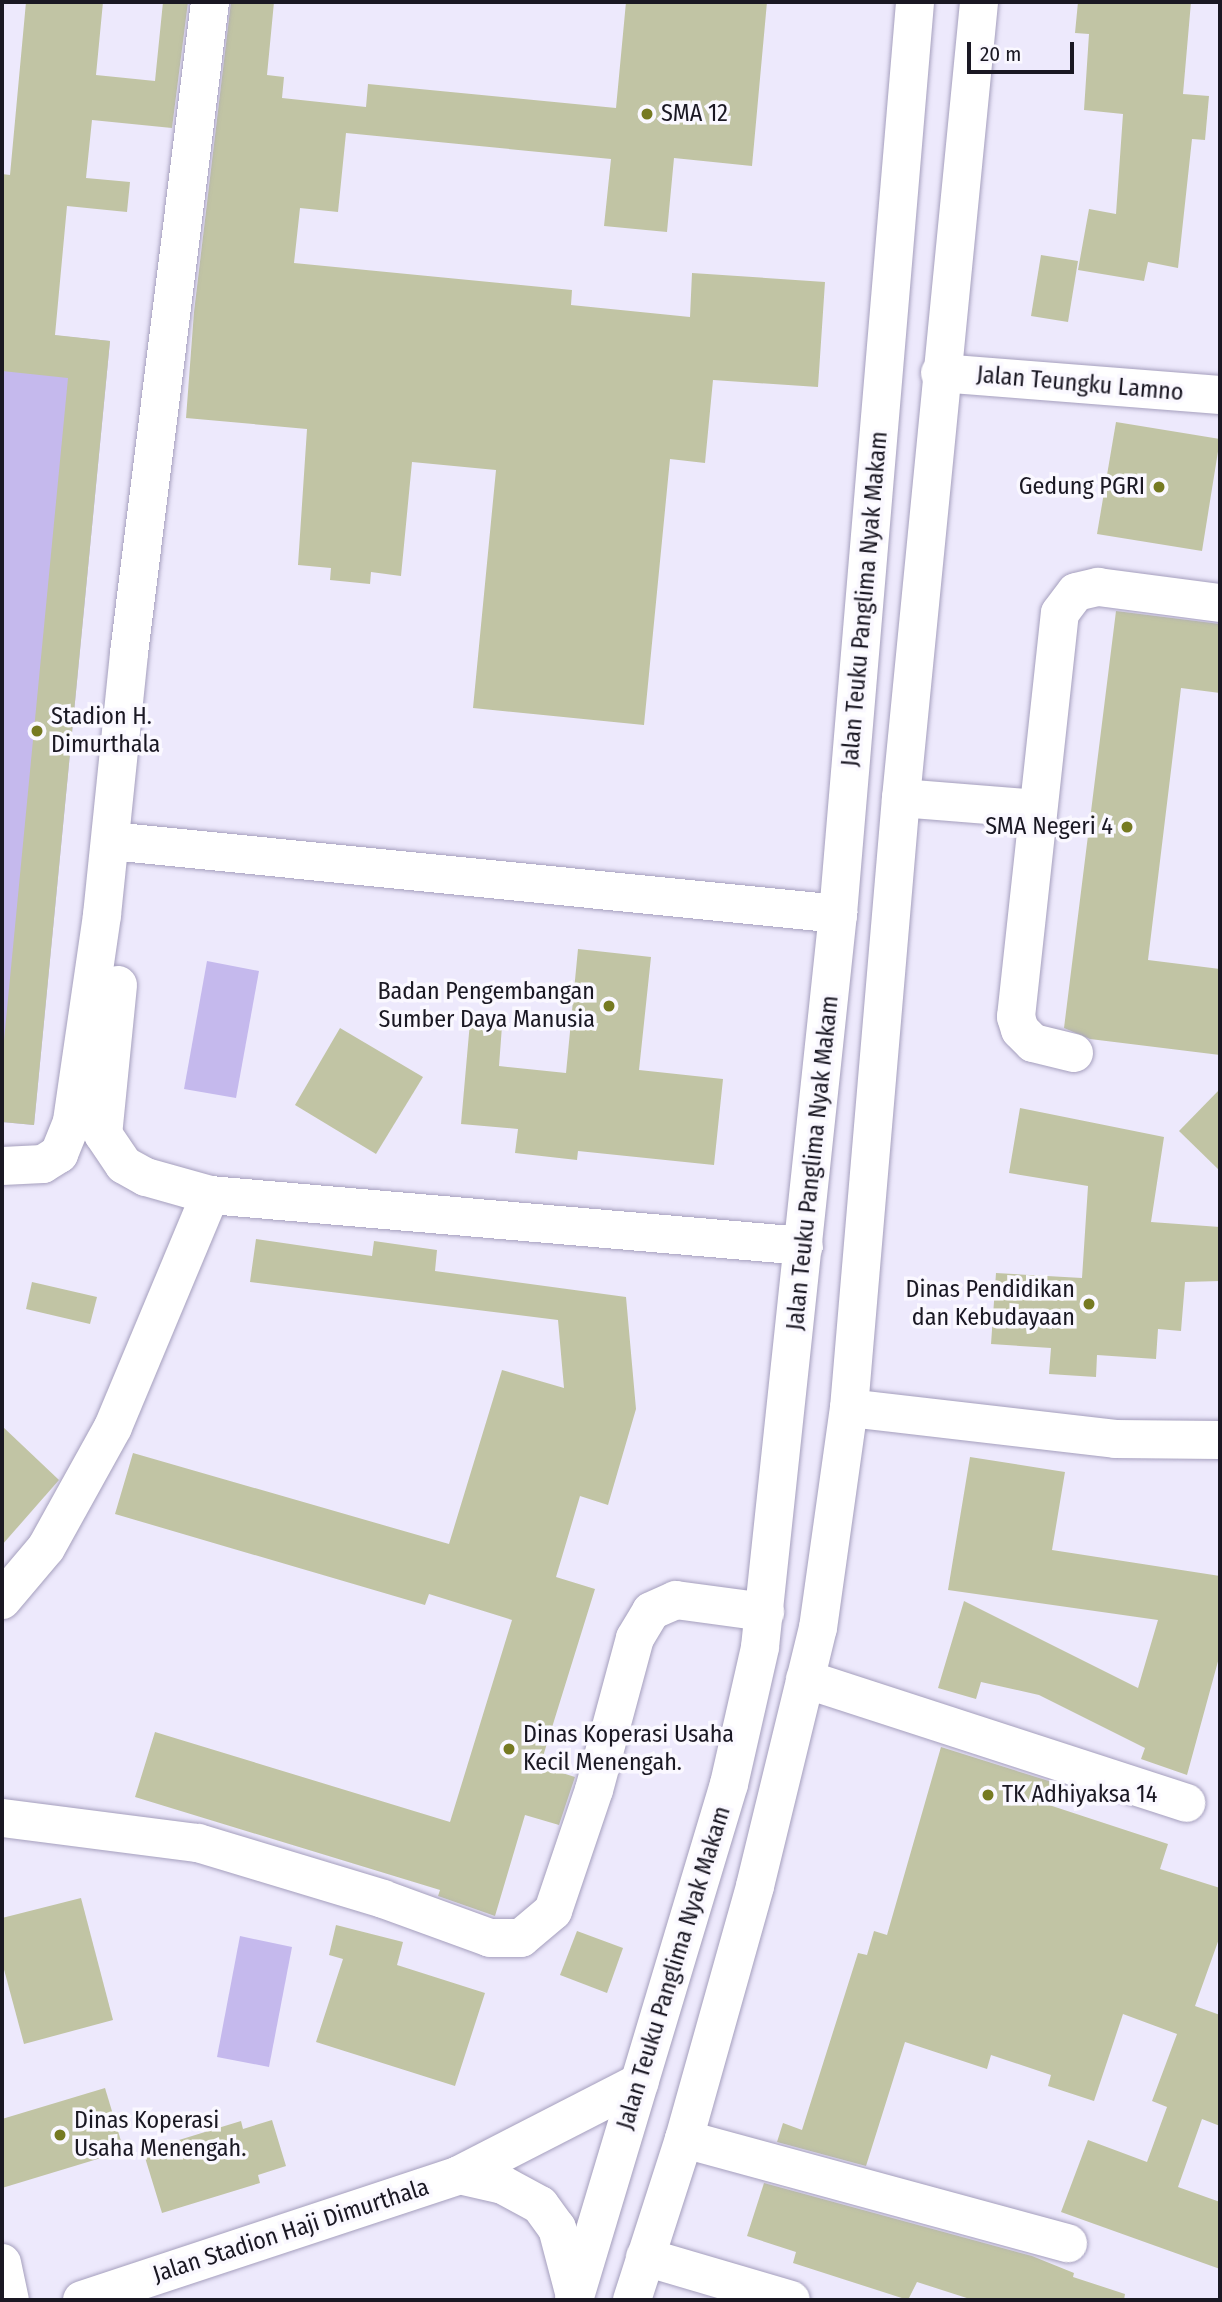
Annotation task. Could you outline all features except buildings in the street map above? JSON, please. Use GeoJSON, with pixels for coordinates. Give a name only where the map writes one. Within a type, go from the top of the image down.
{"type":"FeatureCollection","features":[{"type":"Feature","properties":{"kind":"main road"},"geometry":{"type":"LineString","coordinates":[[210,2],[129,653],[124,843],[103,1134],[124,1165],[167,1184],[210,1195],[804,1246]]}},
{"type":"Feature","properties":{"kind":"main road","name":"Jalan Teuku Panglima Nyak Makam"},"geometry":{"type":"LineString","coordinates":[[574,2298],[729,1784],[765,1612],[838,914],[915,2]]}},
{"type":"Feature","properties":{"kind":"main road","name":"Jalan Teuku Panglima Nyak Makam"},"geometry":{"type":"LineString","coordinates":[[632,2300],[684,2139],[755,1886],[818,1628],[849,1408],[940,373],[979,2]]}},
{"type":"Feature","properties":{"kind":"main road","name":"Jalan Teungku Lamno"},"geometry":{"type":"LineString","coordinates":[[940,373],[1220,395]]}},
{"type":"Feature","properties":{"kind":"main road"},"geometry":{"type":"LineString","coordinates":[[1074,1054],[1033,1043],[1020,1030],[1016,1017],[1056,626],[1065,603],[1076,592],[1098,587],[1220,603]]}},
{"type":"Feature","properties":{"kind":"main road"},"geometry":{"type":"LineString","coordinates":[[901,798],[1038,809]]}},
{"type":"Feature","properties":{"kind":"main road"},"geometry":{"type":"LineString","coordinates":[[124,843],[838,914]]}},
{"type":"Feature","properties":{"kind":"main road"},"geometry":{"type":"LineString","coordinates":[[2,1166],[43,1164],[59,1154],[66,1142],[124,843]]}},
{"type":"Feature","properties":{"kind":"main road"},"geometry":{"type":"LineString","coordinates":[[2,1600],[47,1548],[107,1438],[210,1195]]}},
{"type":"Feature","properties":{"kind":"main road"},"geometry":{"type":"LineString","coordinates":[[849,1408],[1115,1439],[1220,1440]]}},
{"type":"Feature","properties":{"kind":"main road"},"geometry":{"type":"LineString","coordinates":[[2,1818],[198,1843],[383,1899],[490,1938],[521,1938],[553,1911],[594,1790],[635,1638],[651,1611],[676,1600],[765,1612]]}},
{"type":"Feature","properties":{"kind":"main road"},"geometry":{"type":"LineString","coordinates":[[805,1679],[1186,1803]]}},
{"type":"Feature","properties":{"kind":"main road","name":"Jalan Stadion Haji Dimurthala"},"geometry":{"type":"LineString","coordinates":[[82,2300],[459,2175],[640,2082]]}},
{"type":"Feature","properties":{"kind":"main road"},"geometry":{"type":"LineString","coordinates":[[684,2139],[1068,2243]]}},
{"type":"Feature","properties":{"kind":"main road","name":"Jalan Stadion Haji Dimurthala"},"geometry":{"type":"LineString","coordinates":[[459,2175],[503,2185],[540,2204],[557,2228],[574,2298]]}},
{"type":"Feature","properties":{"kind":"main road"},"geometry":{"type":"LineString","coordinates":[[645,2257],[791,2300]]}},
{"type":"Feature","properties":{"kind":"main road"},"geometry":{"type":"LineString","coordinates":[[2,2263],[10,2300]]}},
{"type":"Feature","properties":{"kind":"shaded area","name":"Stadion H. Dimurthala"},"geometry":{"type":"Polygon","coordinates":[[[2,330],[110,341],[34,1125],[2,1122],[2,330]]]}},
{"type":"Feature","properties":{"kind":"shaded area"},"geometry":{"type":"Polygon","coordinates":[[[207,961],[259,971],[236,1098],[184,1089],[207,961]]]}},
{"type":"Feature","properties":{"kind":"shaded area"},"geometry":{"type":"Polygon","coordinates":[[[240,1936],[292,1947],[269,2067],[217,2057],[240,1936]]]}},
{"type":"Feature","properties":{"kind":"place","name":"SMA 12"},"geometry":{"type":"Point","coordinates":[647,114]}},
{"type":"Feature","properties":{"kind":"place","name":"Gedung PGRI"},"geometry":{"type":"Point","coordinates":[1159,487]}},
{"type":"Feature","properties":{"kind":"place","name":"Stadion H. Dimurthala"},"geometry":{"type":"Point","coordinates":[37,731]}},
{"type":"Feature","properties":{"kind":"place","name":"SMA Negeri 4"},"geometry":{"type":"Point","coordinates":[1127,827]}},
{"type":"Feature","properties":{"kind":"place","name":"Badan Pengembangan Sumber Daya Manusia"},"geometry":{"type":"Point","coordinates":[609,1006]}},
{"type":"Feature","properties":{"kind":"place","name":"Dinas Pendidikan dan Kebudayaan"},"geometry":{"type":"Point","coordinates":[1089,1304]}},
{"type":"Feature","properties":{"kind":"place","name":"Dinas Koperasi Usaha Kecil Menengah."},"geometry":{"type":"Point","coordinates":[509,1749]}},
{"type":"Feature","properties":{"kind":"place","name":"TK Adhiyaksa 14"},"geometry":{"type":"Point","coordinates":[988,1795]}},
{"type":"Feature","properties":{"kind":"place","name":"Dinas Koperasi Usaha Menengah."},"geometry":{"type":"Point","coordinates":[60,2135]}}]}
